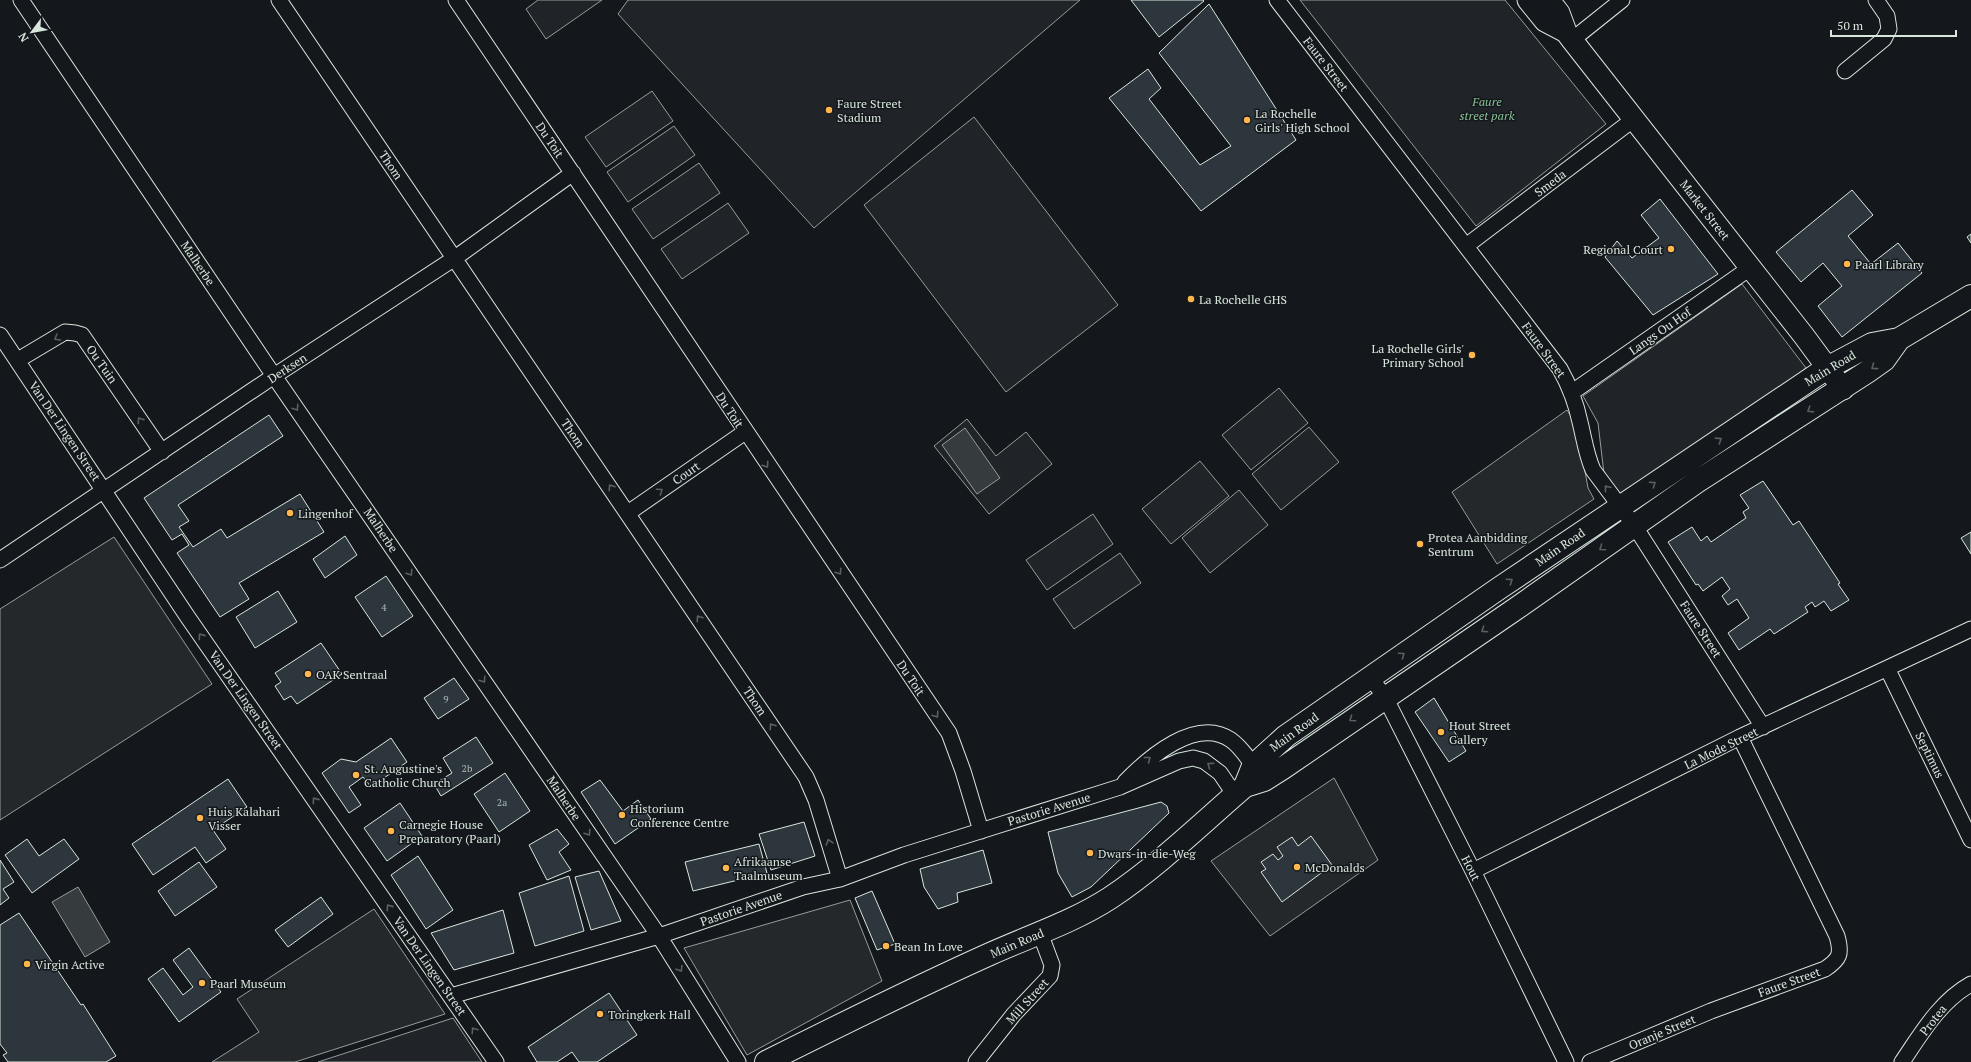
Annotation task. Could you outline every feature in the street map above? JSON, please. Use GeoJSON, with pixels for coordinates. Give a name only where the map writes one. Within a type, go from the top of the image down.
{"type":"FeatureCollection","features":[{"type":"Feature","properties":{"kind":"main road","name":"Market Street"},"geometry":{"type":"LineString","coordinates":[[1528,0],[1545,21],[1569,36]]}},
{"type":"Feature","properties":{"kind":"main road","name":"Market Street"},"geometry":{"type":"LineString","coordinates":[[1548,0],[1559,13],[1569,36],[1843,389]]}},
{"type":"Feature","properties":{"kind":"main road","name":"Main Road"},"geometry":{"type":"LineString","coordinates":[[766,1062],[879,1006],[1065,922],[1109,899],[1148,869],[1249,782],[1385,697],[1520,606],[1698,481],[1843,389],[1884,360],[1899,340],[1971,296]]}},
{"type":"Feature","properties":{"kind":"main road","name":"Main Road"},"geometry":{"type":"LineString","coordinates":[[1249,782],[1286,736],[1621,506],[1828,368],[1872,344],[1899,340]]}},
{"type":"Feature","properties":{"kind":"street","name":"Malherbe"},"geometry":{"type":"LineString","coordinates":[[21,0],[274,376],[659,936],[738,1062]]}},
{"type":"Feature","properties":{"kind":"street","name":"Thom"},"geometry":{"type":"LineString","coordinates":[[280,0],[806,777],[816,800],[840,879]]}},
{"type":"Feature","properties":{"kind":"street","name":"Du Toit"},"geometry":{"type":"LineString","coordinates":[[456,0],[948,733],[963,771],[981,830]]}},
{"type":"Feature","properties":{"kind":"street","name":"Faure Street"},"geometry":{"type":"LineString","coordinates":[[1277,0],[1560,369],[1571,393],[1580,420],[1588,461],[1593,470],[1621,506],[1763,727]]}},
{"type":"Feature","properties":{"kind":"street"},"geometry":{"type":"LineString","coordinates":[[1569,36],[1622,0]]}},
{"type":"Feature","properties":{"kind":"street"},"geometry":{"type":"LineString","coordinates":[[1845,71],[1884,39],[1889,29],[1887,16],[1876,0]]}},
{"type":"Feature","properties":{"kind":"street","name":"Smeda"},"geometry":{"type":"LineString","coordinates":[[1466,246],[1634,119]]}},
{"type":"Feature","properties":{"kind":"street","name":"Derksen"},"geometry":{"type":"LineString","coordinates":[[0,560],[274,376],[455,258],[573,174]]}},
{"type":"Feature","properties":{"kind":"street","name":"Langs Ou Hof"},"geometry":{"type":"LineString","coordinates":[[1571,393],[1750,268]]}},
{"type":"Feature","properties":{"kind":"street","name":"Ou Tuin"},"geometry":{"type":"LineString","coordinates":[[18,360],[65,332],[75,332],[82,335],[162,452]]}},
{"type":"Feature","properties":{"kind":"street","name":"Van Der Lingen Street"},"geometry":{"type":"LineString","coordinates":[[0,335],[188,616],[452,996],[496,1062]]}},
{"type":"Feature","properties":{"kind":"street","name":"Court"},"geometry":{"type":"LineString","coordinates":[[628,513],[745,432]]}},
{"type":"Feature","properties":{"kind":"street","name":"La Mode Street"},"geometry":{"type":"LineString","coordinates":[[1473,871],[1740,738],[1888,670],[1971,629]]}},
{"type":"Feature","properties":{"kind":"street","name":"Septimus"},"geometry":{"type":"LineString","coordinates":[[1888,670],[1971,840]]}},
{"type":"Feature","properties":{"kind":"street","name":"Hout"},"geometry":{"type":"LineString","coordinates":[[1370,677],[1385,697],[1473,871],[1566,1062]]}},
{"type":"Feature","properties":{"kind":"street","name":"Pastorie Avenue"},"geometry":{"type":"LineString","coordinates":[[1120,787],[1142,764],[1155,754],[1174,743],[1191,736],[1206,733],[1218,734],[1230,739],[1240,748],[1249,782]]}},
{"type":"Feature","properties":{"kind":"street","name":"Faure Street"},"geometry":{"type":"LineString","coordinates":[[1711,1012],[1825,969],[1838,958],[1841,950],[1837,936],[1740,738]]}},
{"type":"Feature","properties":{"kind":"street","name":"Pastorie Avenue"},"geometry":{"type":"LineString","coordinates":[[452,996],[659,936],[803,887],[840,879],[904,855],[1120,787],[1166,766],[1193,758],[1204,761],[1220,773],[1249,782]]}},
{"type":"Feature","properties":{"kind":"street","name":"Mill Street"},"geometry":{"type":"LineString","coordinates":[[976,1062],[1014,1014],[1050,976],[1052,965],[1040,933]]}},
{"type":"Feature","properties":{"kind":"street","name":"Protea"},"geometry":{"type":"LineString","coordinates":[[1902,1062],[1946,1003],[1961,990],[1971,984]]}},
{"type":"Feature","properties":{"kind":"street","name":"Oranje Street"},"geometry":{"type":"LineString","coordinates":[[1590,1062],[1711,1012]]}},
{"type":"Feature","properties":{"kind":"green space"},"geometry":{"type":"Polygon","coordinates":[[[538,0],[602,0],[546,39],[526,9],[538,0]]]}},
{"type":"Feature","properties":{"kind":"green space","name":"Faure Street Stadium"},"geometry":{"type":"Polygon","coordinates":[[[628,0],[1080,0],[814,228],[618,14],[628,0]]]}},
{"type":"Feature","properties":{"kind":"green space","name":"Faure street park"},"geometry":{"type":"Polygon","coordinates":[[[1300,0],[1505,0],[1606,124],[1476,226],[1300,0]]]}},
{"type":"Feature","properties":{"kind":"green space"},"geometry":{"type":"Polygon","coordinates":[[[652,91],[673,121],[606,167],[585,137],[652,91]]]}},
{"type":"Feature","properties":{"kind":"green space"},"geometry":{"type":"Polygon","coordinates":[[[974,117],[1118,305],[1006,392],[864,205],[974,117]]]}},
{"type":"Feature","properties":{"kind":"green space"},"geometry":{"type":"Polygon","coordinates":[[[674,126],[695,155],[628,202],[607,172],[674,126]]]}},
{"type":"Feature","properties":{"kind":"green space"},"geometry":{"type":"Polygon","coordinates":[[[699,163],[720,193],[653,239],[632,209],[699,163]]]}},
{"type":"Feature","properties":{"kind":"green space"},"geometry":{"type":"Polygon","coordinates":[[[728,203],[749,233],[682,279],[661,249],[728,203]]]}},
{"type":"Feature","properties":{"kind":"green space"},"geometry":{"type":"Polygon","coordinates":[[[1742,284],[1806,368],[1621,504],[1605,482],[1598,423],[1583,396],[1742,284]]]}},
{"type":"Feature","properties":{"kind":"green space"},"geometry":{"type":"Polygon","coordinates":[[[1279,388],[1308,423],[1251,470],[1222,435],[1279,388]]]}},
{"type":"Feature","properties":{"kind":"green space"},"geometry":{"type":"Polygon","coordinates":[[[967,419],[996,456],[1026,432],[1052,464],[989,514],[934,446],[967,419]]]}},
{"type":"Feature","properties":{"kind":"green space"},"geometry":{"type":"Polygon","coordinates":[[[1309,427],[1339,462],[1281,510],[1252,474],[1309,427]]]}},
{"type":"Feature","properties":{"kind":"green space"},"geometry":{"type":"Polygon","coordinates":[[[1200,461],[1229,496],[1171,544],[1142,509],[1200,461]]]}},
{"type":"Feature","properties":{"kind":"green space"},"geometry":{"type":"Polygon","coordinates":[[[1239,490],[1268,525],[1210,573],[1182,538],[1239,490]]]}},
{"type":"Feature","properties":{"kind":"green space"},"geometry":{"type":"Polygon","coordinates":[[[1093,514],[1113,544],[1047,590],[1026,560],[1093,514]]]}},
{"type":"Feature","properties":{"kind":"green space"},"geometry":{"type":"Polygon","coordinates":[[[1120,553],[1141,583],[1074,629],[1053,599],[1120,553]]]}},
{"type":"Feature","properties":{"kind":"green space"},"geometry":{"type":"Polygon","coordinates":[[[453,1018],[482,1062],[318,1062],[453,1018]]]}},
{"type":"Feature","properties":{"kind":"shaded area"},"geometry":{"type":"Polygon","coordinates":[[[1567,410],[1577,426],[1588,488],[1594,499],[1497,564],[1452,492],[1567,410]]]}},
{"type":"Feature","properties":{"kind":"shaded area"},"geometry":{"type":"Polygon","coordinates":[[[965,428],[1000,478],[977,494],[942,445],[965,428]]]}},
{"type":"Feature","properties":{"kind":"shaded area"},"geometry":{"type":"Polygon","coordinates":[[[114,537],[212,684],[0,820],[0,609],[114,537]]]}},
{"type":"Feature","properties":{"kind":"shaded area"},"geometry":{"type":"Polygon","coordinates":[[[1334,778],[1378,860],[1270,936],[1211,861],[1334,778]]]}},
{"type":"Feature","properties":{"kind":"shaded area"},"geometry":{"type":"Polygon","coordinates":[[[78,887],[110,942],[85,957],[52,902],[78,887]]]}},
{"type":"Feature","properties":{"kind":"shaded area"},"geometry":{"type":"Polygon","coordinates":[[[850,900],[882,981],[747,1055],[684,948],[850,900]]]}},
{"type":"Feature","properties":{"kind":"shaded area"},"geometry":{"type":"Polygon","coordinates":[[[374,909],[445,1014],[295,1062],[212,1062],[259,1032],[237,999],[374,909]]]}},
{"type":"Feature","properties":{"kind":"building"},"geometry":{"type":"Polygon","coordinates":[[[1131,0],[1203,0],[1204,1],[1159,37],[1131,0]]]}},
{"type":"Feature","properties":{"kind":"building","name":"La Rochelle Girls' High School"},"geometry":{"type":"Polygon","coordinates":[[[1209,4],[1296,140],[1201,211],[1109,98],[1148,69],[1161,88],[1149,99],[1200,165],[1231,146],[1159,53],[1209,4]]]}},
{"type":"Feature","properties":{"kind":"building","name":"Paarl Library"},"geometry":{"type":"Polygon","coordinates":[[[1852,190],[1873,215],[1848,236],[1871,264],[1898,243],[1922,273],[1842,337],[1818,306],[1842,286],[1823,263],[1801,282],[1776,252],[1852,190]]]}},
{"type":"Feature","properties":{"kind":"building","name":"Regional Court"},"geometry":{"type":"Polygon","coordinates":[[[1660,199],[1718,274],[1653,315],[1605,257],[1617,241],[1632,258],[1659,238],[1641,215],[1660,199]]]}},
{"type":"Feature","properties":{"kind":"building"},"geometry":{"type":"Polygon","coordinates":[[[1971,234],[1971,243],[1967,237],[1971,234]]]}},
{"type":"Feature","properties":{"kind":"building","name":"Lingenhof"},"geometry":{"type":"Polygon","coordinates":[[[269,415],[283,436],[178,505],[189,521],[179,527],[193,547],[221,529],[227,538],[300,494],[324,532],[239,583],[249,599],[220,617],[177,553],[189,545],[182,534],[172,540],[144,498],[269,415]]]}},
{"type":"Feature","properties":{"kind":"building"},"geometry":{"type":"Polygon","coordinates":[[[1763,481],[1793,525],[1799,521],[1840,583],[1838,584],[1849,600],[1831,611],[1824,601],[1815,607],[1812,602],[1805,607],[1808,612],[1774,634],[1770,629],[1739,650],[1728,633],[1749,618],[1737,599],[1728,605],[1722,596],[1730,589],[1722,577],[1703,591],[1698,584],[1696,585],[1668,542],[1692,527],[1701,541],[1707,536],[1711,542],[1746,518],[1743,512],[1749,508],[1740,495],[1763,481]]]}},
{"type":"Feature","properties":{"kind":"building"},"geometry":{"type":"Polygon","coordinates":[[[1971,532],[1971,554],[1961,538],[1971,532]]]}},
{"type":"Feature","properties":{"kind":"building"},"geometry":{"type":"Polygon","coordinates":[[[345,536],[357,555],[325,578],[313,559],[345,536]]]}},
{"type":"Feature","properties":{"kind":"building"},"geometry":{"type":"Polygon","coordinates":[[[386,576],[413,616],[382,637],[355,597],[386,576]]]}},
{"type":"Feature","properties":{"kind":"building"},"geometry":{"type":"Polygon","coordinates":[[[278,591],[297,622],[255,648],[236,617],[278,591]]]}},
{"type":"Feature","properties":{"kind":"building","name":"OAK Sentraal"},"geometry":{"type":"Polygon","coordinates":[[[321,643],[342,674],[297,704],[291,696],[284,700],[275,686],[281,682],[275,673],[321,643]]]}},
{"type":"Feature","properties":{"kind":"building"},"geometry":{"type":"Polygon","coordinates":[[[454,678],[469,699],[438,719],[424,698],[454,678]]]}},
{"type":"Feature","properties":{"kind":"building","name":"Hout Street Gallery"},"geometry":{"type":"Polygon","coordinates":[[[1434,698],[1466,751],[1449,762],[1415,712],[1434,698]]]}},
{"type":"Feature","properties":{"kind":"building"},"geometry":{"type":"Polygon","coordinates":[[[476,737],[493,763],[441,796],[434,784],[452,773],[443,758],[476,737]]]}},
{"type":"Feature","properties":{"kind":"building","name":"St. Augustine's Catholic Church"},"geometry":{"type":"Polygon","coordinates":[[[391,738],[407,762],[371,787],[363,777],[349,787],[361,805],[349,813],[322,773],[341,759],[356,762],[391,738]]]}},
{"type":"Feature","properties":{"kind":"building"},"geometry":{"type":"Polygon","coordinates":[[[505,773],[530,811],[499,832],[474,794],[505,773]]]}},
{"type":"Feature","properties":{"kind":"building","name":"Huis Kalahari Visser"},"geometry":{"type":"Polygon","coordinates":[[[228,779],[247,807],[213,830],[226,849],[206,863],[195,847],[153,875],[132,844],[228,779]]]}},
{"type":"Feature","properties":{"kind":"building","name":"Historium Conference Centre"},"geometry":{"type":"Polygon","coordinates":[[[600,780],[623,811],[638,800],[651,819],[615,844],[581,792],[600,780]]]}},
{"type":"Feature","properties":{"kind":"building","name":"Dwars-in-die-Weg"},"geometry":{"type":"Polygon","coordinates":[[[1161,802],[1167,806],[1169,813],[1091,887],[1072,897],[1058,873],[1048,832],[1161,802]]]}},
{"type":"Feature","properties":{"kind":"building"},"geometry":{"type":"Polygon","coordinates":[[[400,803],[422,836],[387,861],[364,828],[400,803]]]}},
{"type":"Feature","properties":{"kind":"building"},"geometry":{"type":"Polygon","coordinates":[[[804,822],[815,856],[771,870],[759,834],[804,822]]]}},
{"type":"Feature","properties":{"kind":"building"},"geometry":{"type":"Polygon","coordinates":[[[557,829],[569,844],[559,852],[571,870],[547,880],[529,845],[557,829]]]}},
{"type":"Feature","properties":{"kind":"building","name":"McDonalds"},"geometry":{"type":"Polygon","coordinates":[[[1311,836],[1332,865],[1282,902],[1261,872],[1266,869],[1261,862],[1273,854],[1278,860],[1283,856],[1277,847],[1292,837],[1298,846],[1311,836]]]}},
{"type":"Feature","properties":{"kind":"building"},"geometry":{"type":"Polygon","coordinates":[[[27,839],[39,856],[64,839],[79,859],[32,893],[5,855],[27,839]]]}},
{"type":"Feature","properties":{"kind":"building","name":"Afrikaanse Taalmuseum"},"geometry":{"type":"Polygon","coordinates":[[[759,844],[767,873],[693,891],[685,862],[759,844]]]}},
{"type":"Feature","properties":{"kind":"building"},"geometry":{"type":"Polygon","coordinates":[[[983,850],[992,883],[957,893],[958,902],[938,909],[924,887],[920,869],[983,850]]]}},
{"type":"Feature","properties":{"kind":"building"},"geometry":{"type":"Polygon","coordinates":[[[418,856],[453,910],[426,929],[391,875],[418,856]]]}},
{"type":"Feature","properties":{"kind":"building"},"geometry":{"type":"Polygon","coordinates":[[[0,860],[14,882],[3,889],[9,898],[0,905],[0,860]]]}},
{"type":"Feature","properties":{"kind":"building"},"geometry":{"type":"Polygon","coordinates":[[[199,862],[217,887],[175,916],[158,891],[199,862]]]}},
{"type":"Feature","properties":{"kind":"building"},"geometry":{"type":"Polygon","coordinates":[[[599,871],[621,921],[591,930],[575,877],[599,871]]]}},
{"type":"Feature","properties":{"kind":"building"},"geometry":{"type":"Polygon","coordinates":[[[569,876],[584,931],[535,946],[519,893],[569,876]]]}},
{"type":"Feature","properties":{"kind":"building"},"geometry":{"type":"Polygon","coordinates":[[[872,891],[895,944],[877,950],[855,898],[872,891]]]}},
{"type":"Feature","properties":{"kind":"building"},"geometry":{"type":"Polygon","coordinates":[[[321,897],[333,914],[288,947],[275,930],[321,897]]]}},
{"type":"Feature","properties":{"kind":"building"},"geometry":{"type":"Polygon","coordinates":[[[503,910],[514,953],[454,970],[431,933],[503,910]]]}},
{"type":"Feature","properties":{"kind":"building","name":"Virgin Active"},"geometry":{"type":"Polygon","coordinates":[[[19,913],[81,1005],[83,1004],[116,1056],[106,1062],[8,1062],[3,1055],[7,1053],[0,1044],[0,925],[19,913]]]}},
{"type":"Feature","properties":{"kind":"building","name":"Paarl Museum"},"geometry":{"type":"Polygon","coordinates":[[[189,948],[221,992],[179,1022],[148,979],[163,968],[183,995],[193,987],[173,960],[189,948]]]}},
{"type":"Feature","properties":{"kind":"building","name":"Toringkerk Hall"},"geometry":{"type":"Polygon","coordinates":[[[609,993],[637,1035],[597,1062],[579,1062],[572,1052],[557,1062],[537,1062],[528,1047],[609,993]]]}},
{"type":"Feature","properties":{"kind":"place","name":"Faure Street Stadium"},"geometry":{"type":"Point","coordinates":[829,110]}},
{"type":"Feature","properties":{"kind":"place","name":"La Rochelle Girls' High School"},"geometry":{"type":"Point","coordinates":[1247,120]}},
{"type":"Feature","properties":{"kind":"place","name":"Regional Court"},"geometry":{"type":"Point","coordinates":[1671,249]}},
{"type":"Feature","properties":{"kind":"place","name":"Paarl Library"},"geometry":{"type":"Point","coordinates":[1847,264]}},
{"type":"Feature","properties":{"kind":"place","name":"La Rochelle GHS"},"geometry":{"type":"Point","coordinates":[1191,299]}},
{"type":"Feature","properties":{"kind":"place","name":"La Rochelle Girls' Primary School"},"geometry":{"type":"Point","coordinates":[1472,355]}},
{"type":"Feature","properties":{"kind":"place","name":"Lingenhof"},"geometry":{"type":"Point","coordinates":[290,513]}},
{"type":"Feature","properties":{"kind":"place","name":"Protea Aanbidding Sentrum"},"geometry":{"type":"Point","coordinates":[1420,544]}},
{"type":"Feature","properties":{"kind":"place","name":"OAK Sentraal"},"geometry":{"type":"Point","coordinates":[308,674]}},
{"type":"Feature","properties":{"kind":"place","name":"Hout Street Gallery"},"geometry":{"type":"Point","coordinates":[1441,732]}},
{"type":"Feature","properties":{"kind":"place","name":"St. Augustine's Catholic Church"},"geometry":{"type":"Point","coordinates":[356,775]}},
{"type":"Feature","properties":{"kind":"place","name":"Historium Conference Centre"},"geometry":{"type":"Point","coordinates":[622,815]}},
{"type":"Feature","properties":{"kind":"place","name":"Huis Kalahari Visser"},"geometry":{"type":"Point","coordinates":[200,818]}},
{"type":"Feature","properties":{"kind":"place","name":"Carnegie House Preparatory (Paarl)"},"geometry":{"type":"Point","coordinates":[391,831]}},
{"type":"Feature","properties":{"kind":"place","name":"Dwars-in-die-Weg"},"geometry":{"type":"Point","coordinates":[1090,853]}},
{"type":"Feature","properties":{"kind":"place","name":"McDonalds"},"geometry":{"type":"Point","coordinates":[1297,867]}},
{"type":"Feature","properties":{"kind":"place","name":"Afrikaanse Taalmuseum"},"geometry":{"type":"Point","coordinates":[726,868]}},
{"type":"Feature","properties":{"kind":"place","name":"Bean In Love"},"geometry":{"type":"Point","coordinates":[886,946]}},
{"type":"Feature","properties":{"kind":"place","name":"Virgin Active"},"geometry":{"type":"Point","coordinates":[27,964]}},
{"type":"Feature","properties":{"kind":"place","name":"Paarl Museum"},"geometry":{"type":"Point","coordinates":[202,983]}},
{"type":"Feature","properties":{"kind":"place","name":"Toringkerk Hall"},"geometry":{"type":"Point","coordinates":[600,1014]}}]}
